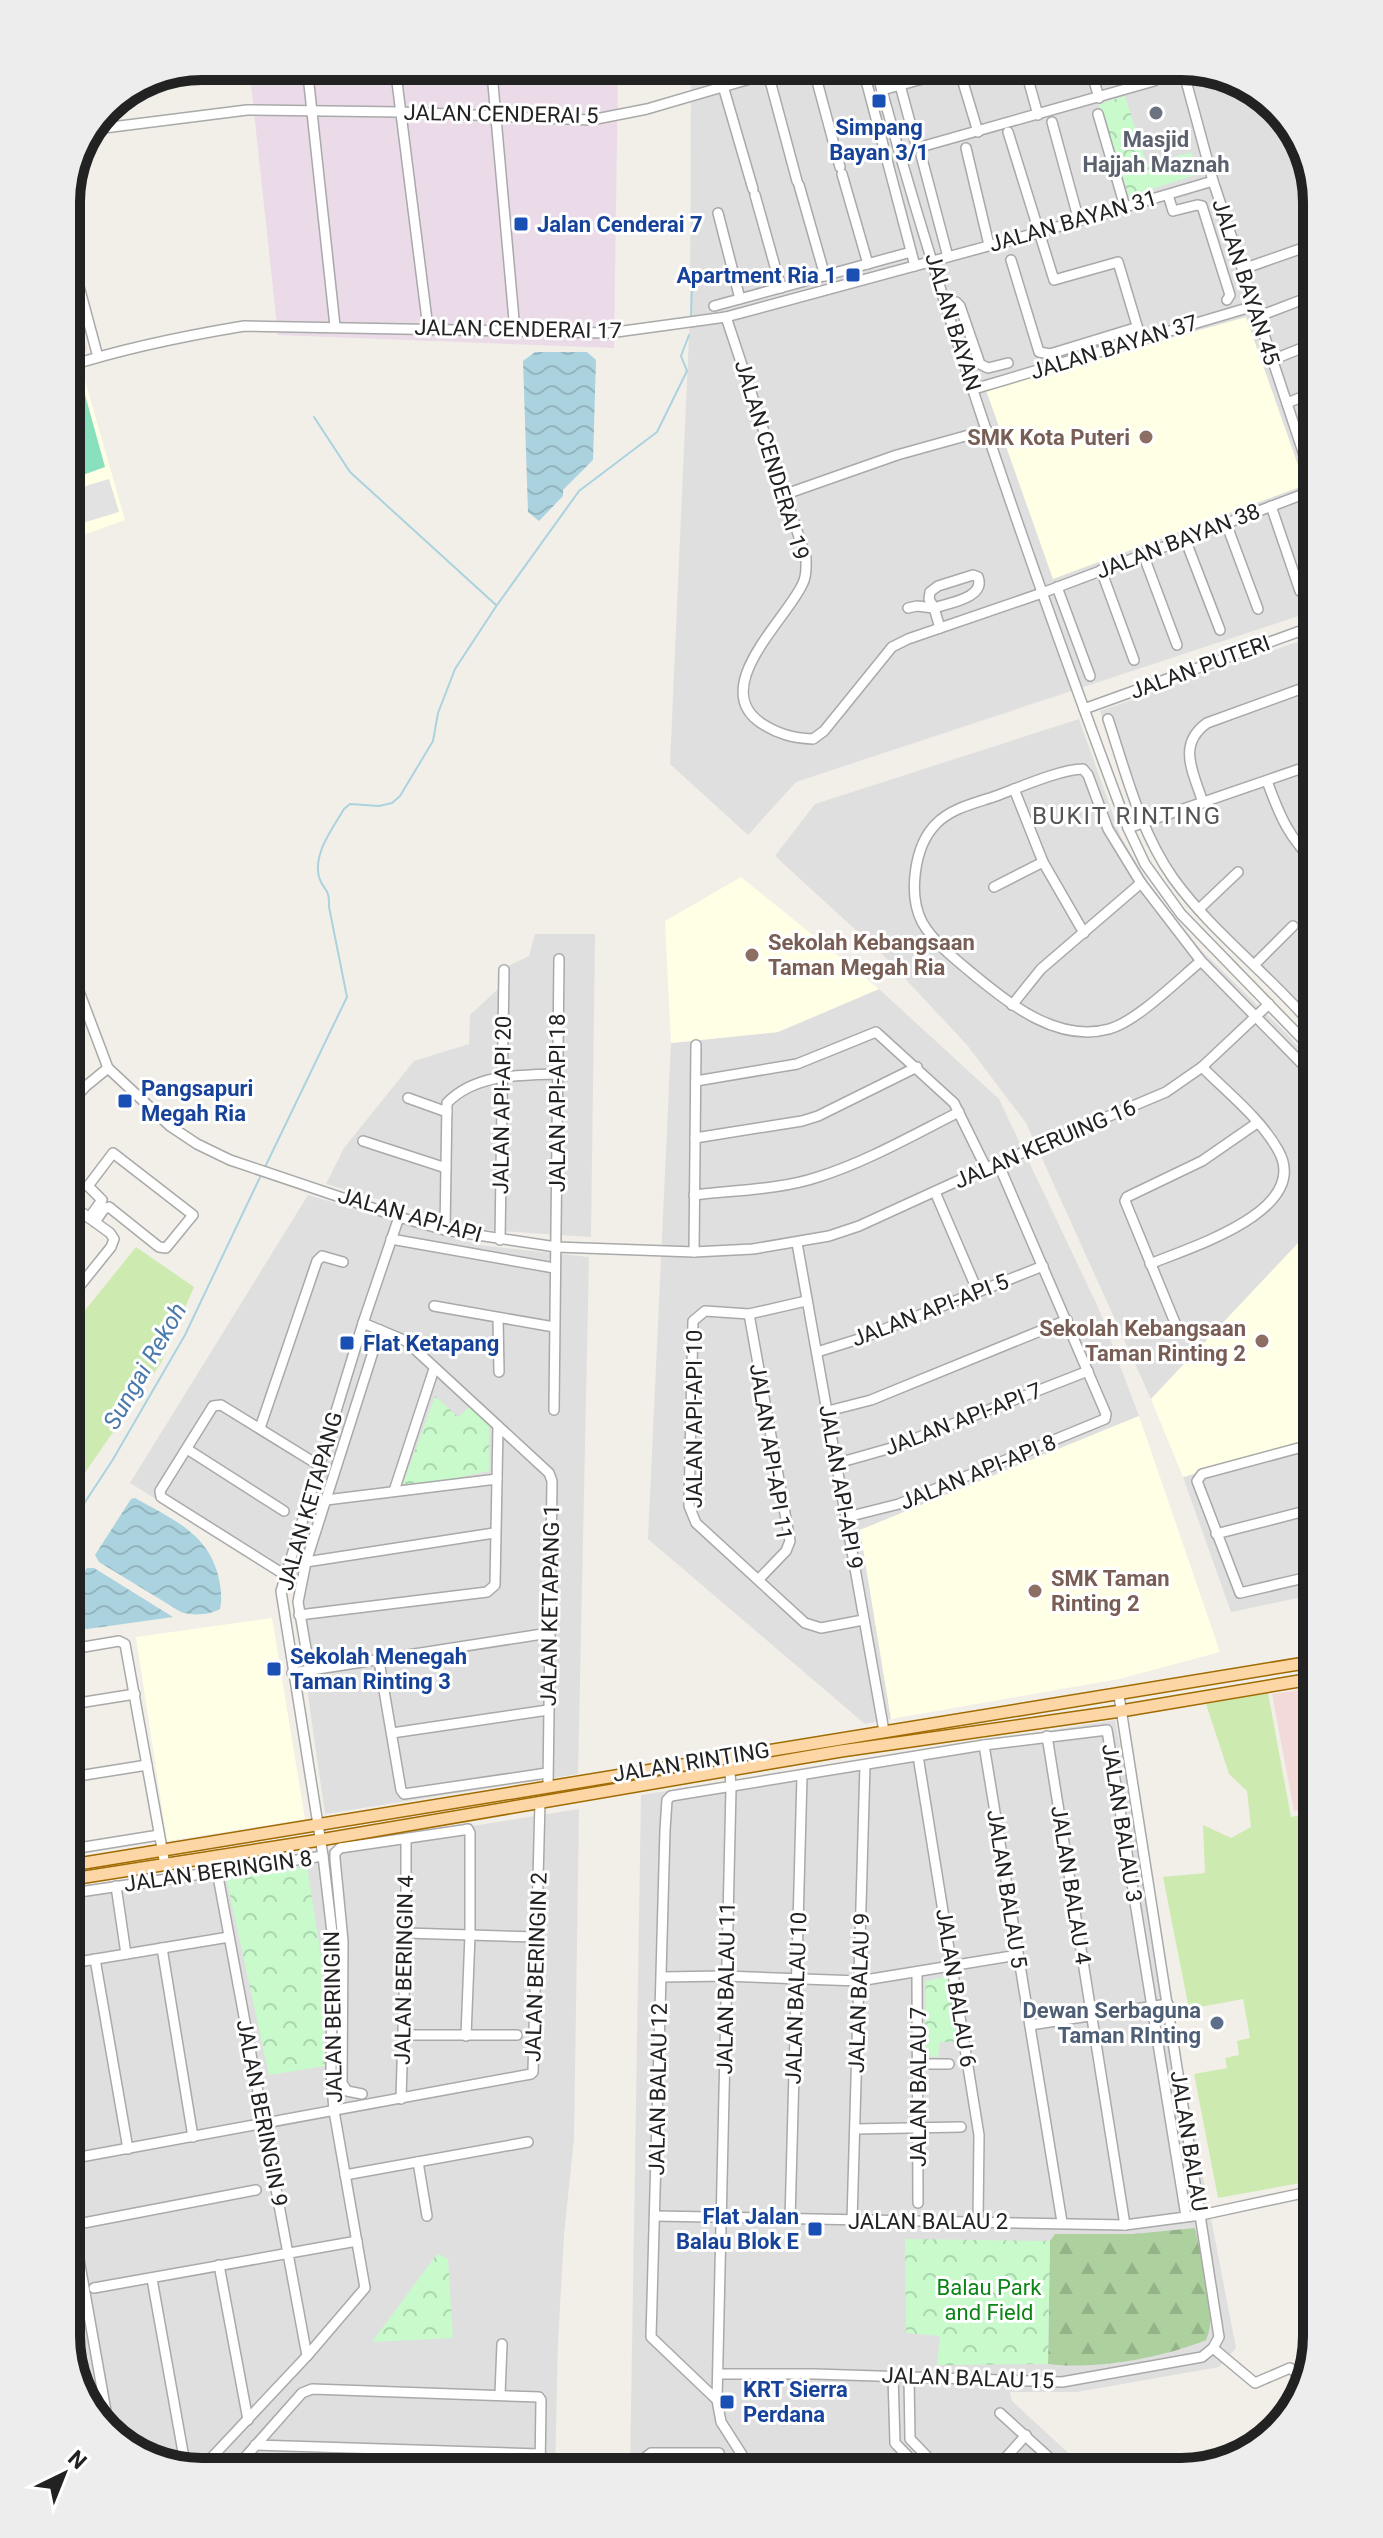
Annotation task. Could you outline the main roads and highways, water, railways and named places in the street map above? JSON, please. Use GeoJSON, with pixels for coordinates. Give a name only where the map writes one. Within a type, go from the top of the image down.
{"type":"FeatureCollection","features":[{"type":"Feature","properties":{"kind":"main road","name":"JALAN RINTING"},"geometry":{"type":"LineString","coordinates":[[80,1864],[1303,1663]]}},
{"type":"Feature","properties":{"kind":"main road","name":"JALAN RINTING"},"geometry":{"type":"LineString","coordinates":[[80,1878],[731,1770],[1303,1680]]}},
{"type":"Feature","properties":{"kind":"water"},"geometry":{"type":"Polygon","coordinates":[[[535,352],[587,352],[596,360],[593,460],[563,490],[563,496],[539,521],[528,512],[523,361],[535,352]]]}},
{"type":"Feature","properties":{"kind":"water"},"geometry":{"type":"Polygon","coordinates":[[[135,1498],[177,1522],[200,1541],[216,1567],[221,1590],[220,1609],[201,1614],[181,1612],[99,1562],[95,1555],[131,1499],[135,1498]]]}},
{"type":"Feature","properties":{"kind":"water"},"geometry":{"type":"Polygon","coordinates":[[[87,1568],[94,1568],[173,1617],[80,1630],[80,1579],[87,1568]]]}},
{"type":"Feature","properties":{"kind":"waterway"},"geometry":{"type":"LineString","coordinates":[[691,315],[692,289]]}},
{"type":"Feature","properties":{"kind":"waterway"},"geometry":{"type":"LineString","coordinates":[[265,1167],[347,997],[328,896],[319,877],[319,859],[325,841],[350,804],[379,806],[392,803],[400,796],[433,741],[438,713],[455,669],[497,605],[579,491],[657,432],[687,371],[681,356],[689,335]]}},
{"type":"Feature","properties":{"kind":"waterway"},"geometry":{"type":"LineString","coordinates":[[314,417],[350,472],[496,605]]}},
{"type":"Feature","properties":{"kind":"waterway","name":"Sungai Rekoh"},"geometry":{"type":"LineString","coordinates":[[80,1510],[185,1335],[262,1173]]}},
{"type":"Feature","properties":{"kind":"place","name":"Simpang Bayan 3/1"},"geometry":{"type":"Point","coordinates":[879,101]}},
{"type":"Feature","properties":{"kind":"place","name":"Masjid Hajjah Maznah"},"geometry":{"type":"Point","coordinates":[1156,113]}},
{"type":"Feature","properties":{"kind":"place","name":"Jalan Cenderai 7"},"geometry":{"type":"Point","coordinates":[521,224]}},
{"type":"Feature","properties":{"kind":"place","name":"Apartment Ria 1"},"geometry":{"type":"Point","coordinates":[853,275]}},
{"type":"Feature","properties":{"kind":"place","name":"SMK Kota Puteri"},"geometry":{"type":"Point","coordinates":[1146,437]}},
{"type":"Feature","properties":{"kind":"place","name":"Sekolah Kebangsaan Taman Megah Ria"},"geometry":{"type":"Point","coordinates":[752,955]}},
{"type":"Feature","properties":{"kind":"place","name":"Pangsapuri Megah Ria"},"geometry":{"type":"Point","coordinates":[125,1101]}},
{"type":"Feature","properties":{"kind":"place","name":"Sekolah Kebangsaan Taman Rinting 2"},"geometry":{"type":"Point","coordinates":[1262,1341]}},
{"type":"Feature","properties":{"kind":"place","name":"Flat Ketapang"},"geometry":{"type":"Point","coordinates":[347,1343]}},
{"type":"Feature","properties":{"kind":"place","name":"SMK Taman Rinting 2"},"geometry":{"type":"Point","coordinates":[1035,1591]}},
{"type":"Feature","properties":{"kind":"place","name":"Sekolah Menegah Taman Rinting 3"},"geometry":{"type":"Point","coordinates":[274,1669]}},
{"type":"Feature","properties":{"kind":"place","name":"Dewan Serbaguna Taman RInting"},"geometry":{"type":"Point","coordinates":[1217,2023]}},
{"type":"Feature","properties":{"kind":"place","name":"Flat Jalan Balau Blok E"},"geometry":{"type":"Point","coordinates":[815,2229]}},
{"type":"Feature","properties":{"kind":"place","name":"KRT Sierra Perdana"},"geometry":{"type":"Point","coordinates":[727,2402]}},
{"type":"Feature","properties":{"kind":"district","name":"BUKIT RINTING"},"geometry":{"type":"Point","coordinates":[1127,816]}},
{"type":"Feature","properties":{"kind":"park label","name":"Balau Park and Field"},"geometry":{"type":"Point","coordinates":[989,2300]}}]}
